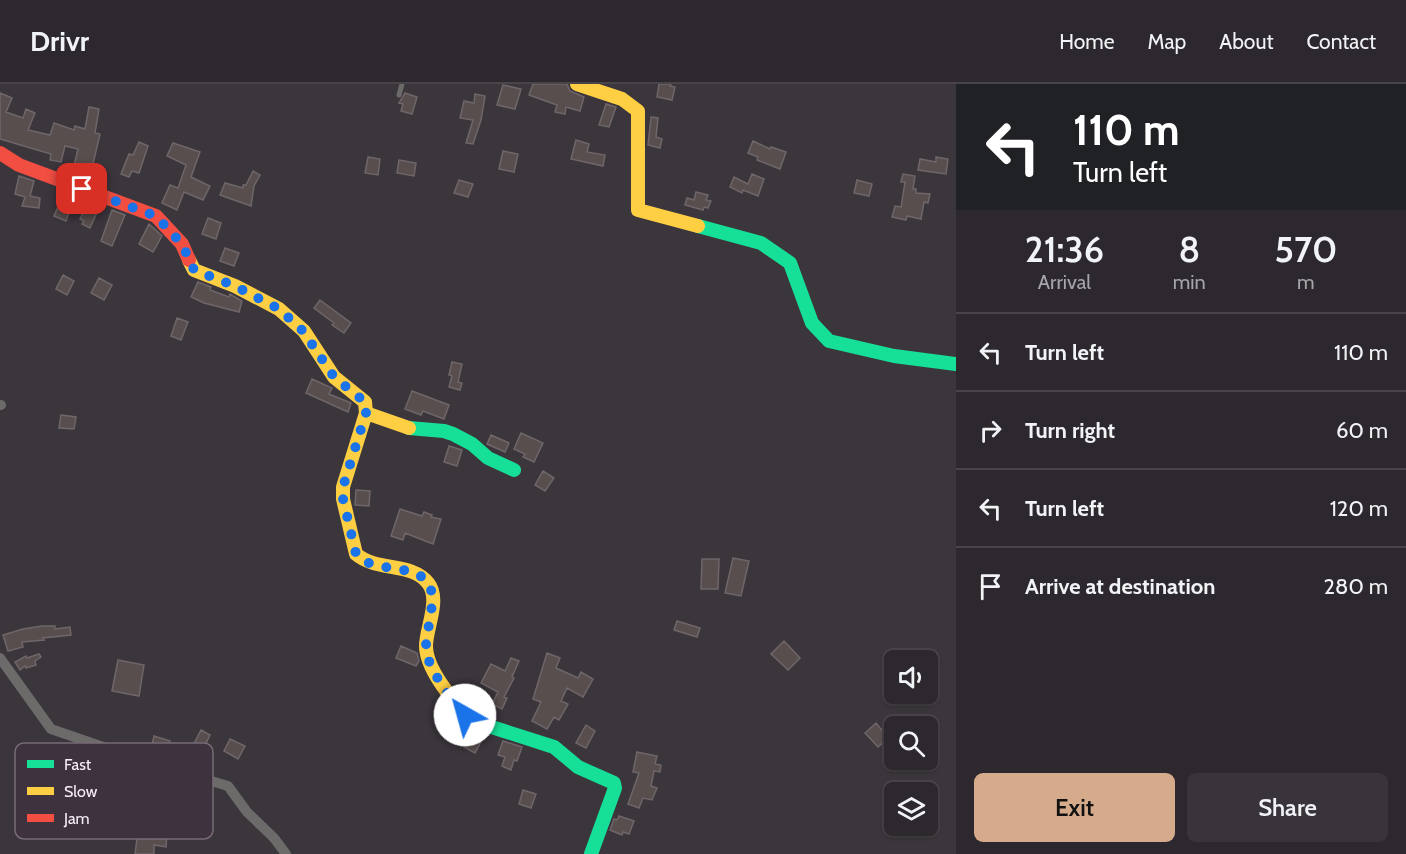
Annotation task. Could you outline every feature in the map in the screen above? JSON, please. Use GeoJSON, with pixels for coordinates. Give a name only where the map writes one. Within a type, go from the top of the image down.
{"type":"FeatureCollection","features":[{"type":"Feature","properties":{"kind":"street"},"geometry":{"type":"LineString","coordinates":[[577,84],[622,99],[638,111],[638,210],[761,243],[790,263],[812,323],[829,341],[894,356],[956,364]]}},
{"type":"Feature","properties":{"kind":"street"},"geometry":{"type":"LineString","coordinates":[[0,153],[19,165],[156,216],[182,244],[194,270],[235,286],[279,309],[303,331],[334,377],[365,402],[366,413],[343,487],[343,499],[356,554],[359,558],[372,564],[422,577],[429,584],[432,596],[426,648],[428,657],[447,692],[465,715],[476,722],[555,747],[578,766],[614,783],[615,788],[591,854]]}},
{"type":"Feature","properties":{"kind":"street"},"geometry":{"type":"LineString","coordinates":[[366,413],[415,430],[444,431],[453,434],[472,444],[488,458],[514,470]]}},
{"type":"Feature","properties":{"kind":"street"},"geometry":{"type":"LineString","coordinates":[[0,658],[51,729],[92,743]]}},
{"type":"Feature","properties":{"kind":"street"},"geometry":{"type":"LineString","coordinates":[[213,782],[228,786],[247,812],[274,838],[286,854]]}},
{"type":"Feature","properties":{"kind":"lane"},"geometry":{"type":"LineString","coordinates":[[399,95],[402,84]]}},
{"type":"Feature","properties":{"kind":"building"},"geometry":{"type":"Polygon","coordinates":[[[533,84],[567,84],[570,91],[584,97],[580,111],[566,107],[565,114],[555,112],[557,105],[529,95],[533,84]]]}},
{"type":"Feature","properties":{"kind":"building"},"geometry":{"type":"Polygon","coordinates":[[[659,84],[671,84],[670,86],[675,87],[672,100],[657,97],[659,84]]]}},
{"type":"Feature","properties":{"kind":"building"},"geometry":{"type":"Polygon","coordinates":[[[503,85],[521,89],[515,109],[497,105],[503,85]]]}},
{"type":"Feature","properties":{"kind":"building"},"geometry":{"type":"Polygon","coordinates":[[[0,93],[12,98],[6,112],[23,118],[26,109],[35,113],[28,130],[50,135],[54,123],[74,130],[75,126],[85,129],[89,107],[99,109],[95,133],[100,134],[89,181],[72,174],[78,149],[65,146],[61,162],[50,160],[51,154],[0,139],[0,93]]]}},
{"type":"Feature","properties":{"kind":"building"},"geometry":{"type":"Polygon","coordinates":[[[405,93],[417,97],[412,114],[401,111],[403,104],[399,103],[405,93]]]}},
{"type":"Feature","properties":{"kind":"building"},"geometry":{"type":"Polygon","coordinates":[[[475,94],[485,96],[481,120],[473,144],[466,143],[473,120],[460,118],[464,101],[474,103],[475,94]]]}},
{"type":"Feature","properties":{"kind":"building"},"geometry":{"type":"Polygon","coordinates":[[[606,104],[616,107],[609,127],[599,125],[606,104]]]}},
{"type":"Feature","properties":{"kind":"building"},"geometry":{"type":"Polygon","coordinates":[[[651,117],[658,118],[656,137],[662,139],[660,148],[648,145],[651,117]]]}},
{"type":"Feature","properties":{"kind":"building"},"geometry":{"type":"Polygon","coordinates":[[[576,140],[589,144],[587,152],[605,155],[603,166],[571,159],[576,140]]]}},
{"type":"Feature","properties":{"kind":"building"},"geometry":{"type":"Polygon","coordinates":[[[753,141],[770,149],[771,147],[786,152],[780,169],[757,160],[758,157],[748,153],[753,141]]]}},
{"type":"Feature","properties":{"kind":"building"},"geometry":{"type":"Polygon","coordinates":[[[139,142],[148,146],[139,173],[132,171],[129,177],[121,174],[129,154],[133,155],[139,142]]]}},
{"type":"Feature","properties":{"kind":"building"},"geometry":{"type":"Polygon","coordinates":[[[173,143],[200,152],[191,177],[210,186],[203,200],[184,192],[177,210],[162,203],[170,185],[178,188],[186,165],[167,156],[173,143]]]}},
{"type":"Feature","properties":{"kind":"building"},"geometry":{"type":"Polygon","coordinates":[[[503,151],[518,154],[514,172],[499,169],[503,151]]]}},
{"type":"Feature","properties":{"kind":"building"},"geometry":{"type":"Polygon","coordinates":[[[368,157],[380,159],[378,175],[365,173],[368,157]]]}},
{"type":"Feature","properties":{"kind":"building"},"geometry":{"type":"Polygon","coordinates":[[[936,157],[948,159],[946,174],[918,170],[920,159],[936,162],[936,157]]]}},
{"type":"Feature","properties":{"kind":"building"},"geometry":{"type":"Polygon","coordinates":[[[399,160],[416,163],[414,176],[397,173],[399,160]]]}},
{"type":"Feature","properties":{"kind":"building"},"geometry":{"type":"Polygon","coordinates":[[[253,171],[260,175],[254,186],[251,206],[220,195],[225,183],[243,188],[253,171]]]}},
{"type":"Feature","properties":{"kind":"building"},"geometry":{"type":"Polygon","coordinates":[[[752,174],[764,179],[758,196],[743,190],[742,193],[730,187],[734,177],[748,184],[752,174]]]}},
{"type":"Feature","properties":{"kind":"building"},"geometry":{"type":"Polygon","coordinates":[[[903,174],[915,176],[913,189],[916,189],[916,193],[930,194],[928,203],[924,202],[921,219],[907,216],[906,220],[892,217],[895,206],[901,207],[905,182],[901,182],[903,174]]]}},
{"type":"Feature","properties":{"kind":"building"},"geometry":{"type":"Polygon","coordinates":[[[19,176],[34,181],[30,196],[40,198],[39,208],[22,206],[25,197],[15,194],[19,176]]]}},
{"type":"Feature","properties":{"kind":"building"},"geometry":{"type":"Polygon","coordinates":[[[459,180],[473,184],[468,197],[454,193],[459,180]]]}},
{"type":"Feature","properties":{"kind":"building"},"geometry":{"type":"Polygon","coordinates":[[[857,180],[872,184],[869,196],[854,193],[857,180]]]}},
{"type":"Feature","properties":{"kind":"building"},"geometry":{"type":"Polygon","coordinates":[[[696,192],[708,195],[706,200],[711,201],[708,208],[704,207],[703,210],[685,205],[687,198],[694,200],[696,192]]]}},
{"type":"Feature","properties":{"kind":"building"},"geometry":{"type":"Polygon","coordinates":[[[63,195],[74,198],[66,221],[54,216],[63,195]]]}},
{"type":"Feature","properties":{"kind":"building"},"geometry":{"type":"Polygon","coordinates":[[[88,201],[100,206],[90,228],[82,224],[84,221],[80,219],[88,201]]]}},
{"type":"Feature","properties":{"kind":"building"},"geometry":{"type":"Polygon","coordinates":[[[112,210],[125,215],[112,246],[101,241],[112,210]]]}},
{"type":"Feature","properties":{"kind":"building"},"geometry":{"type":"Polygon","coordinates":[[[208,218],[221,223],[216,239],[202,234],[208,218]]]}},
{"type":"Feature","properties":{"kind":"building"},"geometry":{"type":"Polygon","coordinates":[[[149,224],[162,236],[153,252],[139,244],[149,224]]]}},
{"type":"Feature","properties":{"kind":"building"},"geometry":{"type":"Polygon","coordinates":[[[225,248],[239,253],[234,266],[220,261],[225,248]]]}},
{"type":"Feature","properties":{"kind":"building"},"geometry":{"type":"Polygon","coordinates":[[[63,275],[74,281],[67,295],[56,289],[63,275]]]}},
{"type":"Feature","properties":{"kind":"building"},"geometry":{"type":"Polygon","coordinates":[[[99,278],[112,285],[104,300],[91,293],[99,278]]]}},
{"type":"Feature","properties":{"kind":"building"},"geometry":{"type":"Polygon","coordinates":[[[198,282],[211,287],[210,290],[229,297],[230,294],[242,301],[239,312],[204,303],[191,297],[198,282]]]}},
{"type":"Feature","properties":{"kind":"building"},"geometry":{"type":"Polygon","coordinates":[[[320,300],[351,323],[344,333],[314,308],[320,300]]]}},
{"type":"Feature","properties":{"kind":"building"},"geometry":{"type":"Polygon","coordinates":[[[177,318],[188,322],[181,340],[171,336],[177,318]]]}},
{"type":"Feature","properties":{"kind":"building"},"geometry":{"type":"Polygon","coordinates":[[[452,362],[462,364],[458,382],[462,383],[460,390],[449,387],[452,362]]]}},
{"type":"Feature","properties":{"kind":"building"},"geometry":{"type":"Polygon","coordinates":[[[312,379],[332,388],[329,394],[351,403],[348,412],[306,393],[312,379]]]}},
{"type":"Feature","properties":{"kind":"building"},"geometry":{"type":"Polygon","coordinates":[[[412,391],[449,405],[444,419],[423,411],[421,415],[405,409],[412,391]]]}},
{"type":"Feature","properties":{"kind":"building"},"geometry":{"type":"Polygon","coordinates":[[[61,415],[76,417],[74,429],[59,428],[61,415]]]}},
{"type":"Feature","properties":{"kind":"building"},"geometry":{"type":"Polygon","coordinates":[[[521,433],[543,443],[534,462],[523,457],[525,454],[514,449],[521,433]]]}},
{"type":"Feature","properties":{"kind":"building"},"geometry":{"type":"Polygon","coordinates":[[[491,435],[509,443],[505,452],[487,444],[491,435]]]}},
{"type":"Feature","properties":{"kind":"building"},"geometry":{"type":"Polygon","coordinates":[[[449,446],[462,450],[457,466],[444,462],[449,446]]]}},
{"type":"Feature","properties":{"kind":"building"},"geometry":{"type":"Polygon","coordinates":[[[543,471],[554,478],[545,491],[535,485],[543,471]]]}},
{"type":"Feature","properties":{"kind":"building"},"geometry":{"type":"Polygon","coordinates":[[[356,490],[370,491],[369,506],[355,505],[356,490]]]}},
{"type":"Feature","properties":{"kind":"building"},"geometry":{"type":"Polygon","coordinates":[[[400,509],[422,516],[424,512],[432,515],[431,517],[441,519],[433,544],[405,533],[403,540],[391,536],[400,509]]]}},
{"type":"Feature","properties":{"kind":"building"},"geometry":{"type":"Polygon","coordinates":[[[733,558],[749,561],[741,596],[725,593],[733,558]]]}},
{"type":"Feature","properties":{"kind":"building"},"geometry":{"type":"Polygon","coordinates":[[[702,559],[719,559],[718,589],[701,589],[702,559]]]}},
{"type":"Feature","properties":{"kind":"building"},"geometry":{"type":"Polygon","coordinates":[[[677,621],[700,628],[697,637],[674,630],[677,621]]]}},
{"type":"Feature","properties":{"kind":"building"},"geometry":{"type":"Polygon","coordinates":[[[42,626],[55,626],[55,629],[70,627],[71,635],[22,642],[23,647],[8,651],[3,635],[42,626]]]}},
{"type":"Feature","properties":{"kind":"building"},"geometry":{"type":"Polygon","coordinates":[[[784,641],[800,658],[788,670],[771,654],[784,641]]]}},
{"type":"Feature","properties":{"kind":"building"},"geometry":{"type":"Polygon","coordinates":[[[401,646],[417,653],[419,661],[416,666],[396,658],[401,646]]]}},
{"type":"Feature","properties":{"kind":"building"},"geometry":{"type":"Polygon","coordinates":[[[547,653],[560,658],[556,668],[578,678],[581,672],[593,679],[583,697],[567,688],[561,701],[568,704],[559,720],[554,717],[547,729],[532,721],[541,702],[533,699],[547,653]]]}},
{"type":"Feature","properties":{"kind":"building"},"geometry":{"type":"Polygon","coordinates":[[[39,654],[41,657],[35,661],[36,665],[26,668],[25,666],[20,670],[15,662],[26,656],[27,658],[39,654]]]}},
{"type":"Feature","properties":{"kind":"building"},"geometry":{"type":"Polygon","coordinates":[[[511,658],[519,661],[512,677],[514,678],[504,697],[507,698],[502,709],[492,704],[498,692],[481,683],[491,664],[505,671],[511,658]]]}},
{"type":"Feature","properties":{"kind":"building"},"geometry":{"type":"Polygon","coordinates":[[[118,660],[144,665],[139,696],[112,691],[118,660]]]}},
{"type":"Feature","properties":{"kind":"building"},"geometry":{"type":"Polygon","coordinates":[[[876,723],[884,733],[884,742],[878,747],[865,733],[876,723]]]}},
{"type":"Feature","properties":{"kind":"building"},"geometry":{"type":"Polygon","coordinates":[[[586,725],[595,731],[586,748],[576,743],[586,725]]]}},
{"type":"Feature","properties":{"kind":"building"},"geometry":{"type":"Polygon","coordinates":[[[201,730],[210,735],[206,743],[194,743],[201,730]]]}},
{"type":"Feature","properties":{"kind":"building"},"geometry":{"type":"Polygon","coordinates":[[[473,731],[484,736],[475,753],[464,747],[473,731]]]}},
{"type":"Feature","properties":{"kind":"building"},"geometry":{"type":"Polygon","coordinates":[[[154,736],[170,741],[170,743],[152,743],[154,736]]]}},
{"type":"Feature","properties":{"kind":"building"},"geometry":{"type":"Polygon","coordinates":[[[230,739],[245,746],[238,759],[224,751],[230,739]]]}},
{"type":"Feature","properties":{"kind":"building"},"geometry":{"type":"Polygon","coordinates":[[[503,741],[522,747],[511,770],[502,766],[505,757],[498,755],[503,741]]]}},
{"type":"Feature","properties":{"kind":"building"},"geometry":{"type":"Polygon","coordinates":[[[637,752],[657,756],[655,764],[661,765],[660,772],[654,771],[651,786],[657,788],[652,800],[643,798],[639,808],[628,804],[639,773],[633,772],[637,752]]]}},
{"type":"Feature","properties":{"kind":"building"},"geometry":{"type":"Polygon","coordinates":[[[523,790],[536,794],[531,808],[519,804],[523,790]]]}},
{"type":"Feature","properties":{"kind":"building"},"geometry":{"type":"Polygon","coordinates":[[[619,816],[634,821],[629,834],[623,832],[622,835],[610,830],[614,819],[617,820],[619,816]]]}},
{"type":"Feature","properties":{"kind":"building"},"geometry":{"type":"Polygon","coordinates":[[[137,839],[167,839],[166,847],[154,845],[154,854],[135,854],[137,839]]]}},
{"type":"Feature","properties":{"kind":"traffic: fast"},"geometry":{"type":"LineString","coordinates":[[698,226],[761,243],[790,263],[812,323],[829,341],[894,356],[956,364]]}},
{"type":"Feature","properties":{"kind":"traffic: fast"},"geometry":{"type":"LineString","coordinates":[[409,428],[453,434],[472,444],[488,458],[514,470]]}},
{"type":"Feature","properties":{"kind":"traffic: fast"},"geometry":{"type":"LineString","coordinates":[[447,692],[461,710],[476,722],[554,747],[578,767],[614,783],[615,788],[591,854]]}},
{"type":"Feature","properties":{"kind":"traffic: slow"},"geometry":{"type":"LineString","coordinates":[[577,84],[622,99],[638,111],[638,210],[698,226]]}},
{"type":"Feature","properties":{"kind":"traffic: slow"},"geometry":{"type":"LineString","coordinates":[[189,260],[194,270],[235,286],[279,309],[304,331],[334,377],[365,402],[366,413],[409,428]]}},
{"type":"Feature","properties":{"kind":"traffic: slow"},"geometry":{"type":"LineString","coordinates":[[366,413],[343,487],[343,499],[356,554],[364,560],[413,572],[428,583],[433,597],[426,646],[428,658],[433,671],[447,692]]}},
{"type":"Feature","properties":{"kind":"traffic: jam"},"geometry":{"type":"LineString","coordinates":[[0,153],[19,165],[156,216],[182,244],[189,260]]}},
{"type":"Feature","properties":{"kind":"route"},"geometry":{"type":"LineString","coordinates":[[82,189],[156,216],[182,244],[194,270],[235,286],[279,309],[303,331],[334,377],[365,402],[366,413],[343,487],[343,499],[356,554],[365,562],[412,573],[422,577],[429,584],[432,596],[426,648],[428,657],[447,692],[465,715]]}}]}
